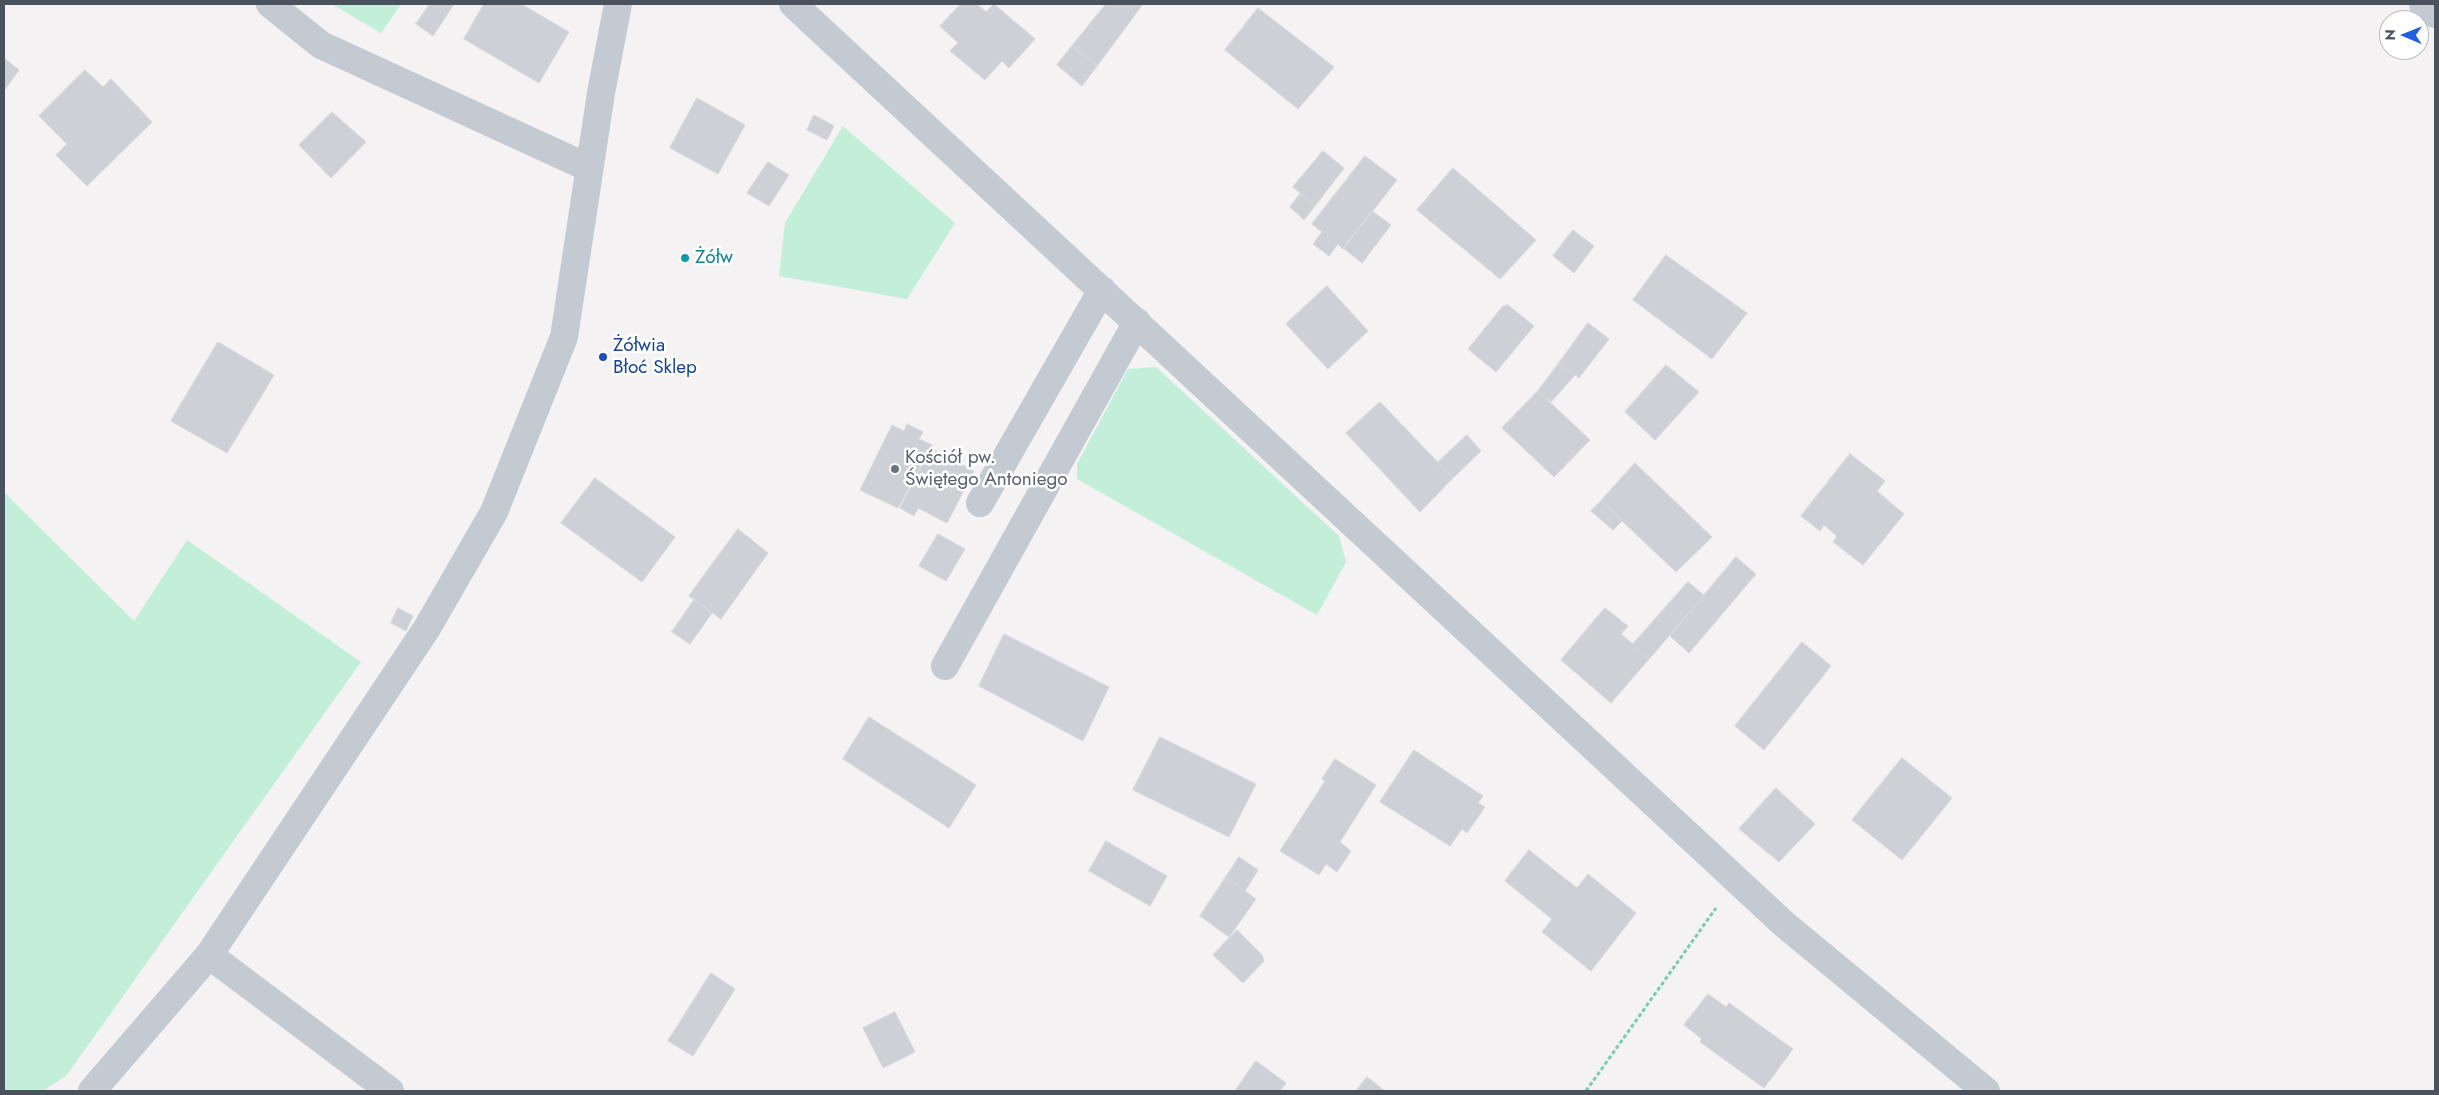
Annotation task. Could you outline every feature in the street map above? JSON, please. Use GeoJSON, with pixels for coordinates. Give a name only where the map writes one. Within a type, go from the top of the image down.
{"type":"FeatureCollection","features":[{"type":"Feature","properties":{"kind":"street"},"geometry":{"type":"LineString","coordinates":[[270,4],[321,45],[590,168]]}},
{"type":"Feature","properties":{"kind":"street"},"geometry":{"type":"LineString","coordinates":[[92,1091],[209,954],[426,628],[494,512],[564,337],[604,70],[618,4]]}},
{"type":"Feature","properties":{"kind":"street"},"geometry":{"type":"LineString","coordinates":[[793,4],[1736,879],[1828,962],[1986,1091]]}},
{"type":"Feature","properties":{"kind":"street"},"geometry":{"type":"LineString","coordinates":[[2423,4],[2435,14]]}},
{"type":"Feature","properties":{"kind":"street"},"geometry":{"type":"LineString","coordinates":[[980,503],[1102,290]]}},
{"type":"Feature","properties":{"kind":"street"},"geometry":{"type":"LineString","coordinates":[[945,666],[1137,322]]}},
{"type":"Feature","properties":{"kind":"street"},"geometry":{"type":"LineString","coordinates":[[209,954],[225,969],[390,1091]]}},
{"type":"Feature","properties":{"kind":"path"},"geometry":{"type":"LineString","coordinates":[[1586,1091],[1736,879]]}},
{"type":"Feature","properties":{"kind":"green space"},"geometry":{"type":"Polygon","coordinates":[[[332,4],[401,4],[381,33],[332,4]]]}},
{"type":"Feature","properties":{"kind":"green space"},"geometry":{"type":"Polygon","coordinates":[[[843,126],[955,223],[907,299],[779,276],[785,223],[843,126]]]}},
{"type":"Feature","properties":{"kind":"green space"},"geometry":{"type":"Polygon","coordinates":[[[1156,367],[1339,536],[1346,562],[1317,615],[1077,479],[1077,464],[1128,369],[1156,367]]]}},
{"type":"Feature","properties":{"kind":"green space"},"geometry":{"type":"Polygon","coordinates":[[[4,492],[134,621],[187,540],[361,662],[66,1076],[43,1091],[4,1091],[4,492]]]}},
{"type":"Feature","properties":{"kind":"building"},"geometry":{"type":"Polygon","coordinates":[[[430,4],[454,4],[433,36],[416,24],[430,4]]]}},
{"type":"Feature","properties":{"kind":"building"},"geometry":{"type":"Polygon","coordinates":[[[484,4],[521,4],[569,32],[539,83],[464,39],[484,4]]]}},
{"type":"Feature","properties":{"kind":"building"},"geometry":{"type":"Polygon","coordinates":[[[961,4],[977,4],[986,12],[994,4],[1035,39],[1009,68],[1002,61],[985,80],[950,51],[958,43],[940,26],[961,4]]]}},
{"type":"Feature","properties":{"kind":"building"},"geometry":{"type":"Polygon","coordinates":[[[1106,4],[1143,4],[1097,66],[1072,46],[1106,4]]]}},
{"type":"Feature","properties":{"kind":"building"},"geometry":{"type":"Polygon","coordinates":[[[1258,8],[1334,67],[1298,109],[1225,50],[1258,8]]]}},
{"type":"Feature","properties":{"kind":"building"},"geometry":{"type":"Polygon","coordinates":[[[1072,46],[1097,66],[1082,86],[1057,65],[1072,46]]]}},
{"type":"Feature","properties":{"kind":"building"},"geometry":{"type":"Polygon","coordinates":[[[4,58],[19,70],[4,91],[4,58]]]}},
{"type":"Feature","properties":{"kind":"building"},"geometry":{"type":"Polygon","coordinates":[[[85,70],[103,87],[111,79],[152,122],[87,186],[56,155],[67,144],[39,116],[85,70]]]}},
{"type":"Feature","properties":{"kind":"building"},"geometry":{"type":"Polygon","coordinates":[[[697,98],[745,125],[718,174],[670,148],[697,98]]]}},
{"type":"Feature","properties":{"kind":"building"},"geometry":{"type":"Polygon","coordinates":[[[332,112],[366,142],[331,178],[299,145],[332,112]]]}},
{"type":"Feature","properties":{"kind":"building"},"geometry":{"type":"Polygon","coordinates":[[[814,115],[834,126],[827,140],[807,130],[814,115]]]}},
{"type":"Feature","properties":{"kind":"building"},"geometry":{"type":"Polygon","coordinates":[[[1323,151],[1344,168],[1315,206],[1293,187],[1323,151]]]}},
{"type":"Feature","properties":{"kind":"building"},"geometry":{"type":"Polygon","coordinates":[[[1365,156],[1397,180],[1343,249],[1338,244],[1329,256],[1313,244],[1322,232],[1312,224],[1365,156]]]}},
{"type":"Feature","properties":{"kind":"building"},"geometry":{"type":"Polygon","coordinates":[[[768,162],[789,175],[769,206],[747,193],[768,162]]]}},
{"type":"Feature","properties":{"kind":"building"},"geometry":{"type":"Polygon","coordinates":[[[1453,168],[1536,240],[1500,279],[1417,210],[1453,168]]]}},
{"type":"Feature","properties":{"kind":"building"},"geometry":{"type":"Polygon","coordinates":[[[1300,194],[1315,206],[1304,220],[1290,207],[1300,194]]]}},
{"type":"Feature","properties":{"kind":"building"},"geometry":{"type":"Polygon","coordinates":[[[1372,211],[1391,225],[1362,263],[1343,248],[1372,211]]]}},
{"type":"Feature","properties":{"kind":"building"},"geometry":{"type":"Polygon","coordinates":[[[1573,230],[1594,246],[1574,273],[1553,256],[1573,230]]]}},
{"type":"Feature","properties":{"kind":"building"},"geometry":{"type":"Polygon","coordinates":[[[1666,255],[1747,313],[1712,359],[1633,300],[1666,255]]]}},
{"type":"Feature","properties":{"kind":"building"},"geometry":{"type":"Polygon","coordinates":[[[1327,286],[1368,331],[1328,369],[1286,324],[1327,286]]]}},
{"type":"Feature","properties":{"kind":"building"},"geometry":{"type":"Polygon","coordinates":[[[1508,305],[1534,326],[1496,372],[1468,349],[1503,306],[1508,305]]]}},
{"type":"Feature","properties":{"kind":"building"},"geometry":{"type":"Polygon","coordinates":[[[1588,323],[1609,339],[1579,378],[1559,363],[1588,323]]]}},
{"type":"Feature","properties":{"kind":"building"},"geometry":{"type":"Polygon","coordinates":[[[218,342],[274,375],[227,453],[171,421],[218,342]]]}},
{"type":"Feature","properties":{"kind":"building"},"geometry":{"type":"Polygon","coordinates":[[[1559,363],[1575,375],[1551,402],[1538,391],[1559,363]]]}},
{"type":"Feature","properties":{"kind":"building"},"geometry":{"type":"Polygon","coordinates":[[[1666,365],[1699,392],[1655,440],[1625,412],[1666,365]]]}},
{"type":"Feature","properties":{"kind":"building"},"geometry":{"type":"Polygon","coordinates":[[[1538,391],[1590,440],[1554,477],[1502,428],[1538,391]]]}},
{"type":"Feature","properties":{"kind":"building"},"geometry":{"type":"Polygon","coordinates":[[[1380,402],[1453,478],[1420,512],[1346,433],[1380,402]]]}},
{"type":"Feature","properties":{"kind":"building","name":"Kościół pw. Świętego Antoniego"},"geometry":{"type":"Polygon","coordinates":[[[907,424],[923,432],[919,439],[932,445],[898,508],[860,490],[892,425],[904,431],[907,424]]]}},
{"type":"Feature","properties":{"kind":"building"},"geometry":{"type":"Polygon","coordinates":[[[1467,435],[1481,451],[1453,478],[1438,462],[1467,435]]]}},
{"type":"Feature","properties":{"kind":"building"},"geometry":{"type":"Polygon","coordinates":[[[931,448],[974,471],[947,523],[918,508],[914,516],[900,508],[931,448]]]}},
{"type":"Feature","properties":{"kind":"building"},"geometry":{"type":"Polygon","coordinates":[[[1850,454],[1885,481],[1877,491],[1904,514],[1863,565],[1833,542],[1837,536],[1824,525],[1820,531],[1801,516],[1850,454]]]}},
{"type":"Feature","properties":{"kind":"building"},"geometry":{"type":"Polygon","coordinates":[[[1635,463],[1712,537],[1676,572],[1601,501],[1635,463]]]}},
{"type":"Feature","properties":{"kind":"building"},"geometry":{"type":"Polygon","coordinates":[[[595,478],[675,537],[642,582],[561,523],[595,478]]]}},
{"type":"Feature","properties":{"kind":"building"},"geometry":{"type":"Polygon","coordinates":[[[1601,501],[1622,521],[1613,530],[1591,511],[1601,501]]]}},
{"type":"Feature","properties":{"kind":"building"},"geometry":{"type":"Polygon","coordinates":[[[738,529],[768,553],[721,619],[689,596],[738,529]]]}},
{"type":"Feature","properties":{"kind":"building"},"geometry":{"type":"Polygon","coordinates":[[[938,534],[965,549],[946,581],[919,566],[938,534]]]}},
{"type":"Feature","properties":{"kind":"building"},"geometry":{"type":"Polygon","coordinates":[[[1736,557],[1756,574],[1689,653],[1670,636],[1736,557]]]}},
{"type":"Feature","properties":{"kind":"building"},"geometry":{"type":"Polygon","coordinates":[[[1688,582],[1704,595],[1650,658],[1633,644],[1688,582]]]}},
{"type":"Feature","properties":{"kind":"building"},"geometry":{"type":"Polygon","coordinates":[[[694,600],[712,613],[690,644],[672,632],[694,600]]]}},
{"type":"Feature","properties":{"kind":"building"},"geometry":{"type":"Polygon","coordinates":[[[398,608],[413,616],[406,631],[391,623],[398,608]]]}},
{"type":"Feature","properties":{"kind":"building"},"geometry":{"type":"Polygon","coordinates":[[[1605,608],[1628,626],[1621,634],[1650,658],[1611,703],[1561,660],[1605,608]]]}},
{"type":"Feature","properties":{"kind":"building"},"geometry":{"type":"Polygon","coordinates":[[[1004,634],[1109,687],[1083,741],[979,686],[1004,634]]]}},
{"type":"Feature","properties":{"kind":"building"},"geometry":{"type":"Polygon","coordinates":[[[1802,642],[1831,666],[1764,750],[1735,726],[1802,642]]]}},
{"type":"Feature","properties":{"kind":"building"},"geometry":{"type":"Polygon","coordinates":[[[869,717],[976,785],[949,828],[843,759],[869,717]]]}},
{"type":"Feature","properties":{"kind":"building"},"geometry":{"type":"Polygon","coordinates":[[[1160,737],[1256,784],[1229,837],[1133,790],[1160,737]]]}},
{"type":"Feature","properties":{"kind":"building"},"geometry":{"type":"Polygon","coordinates":[[[1414,750],[1483,796],[1478,803],[1485,807],[1467,833],[1462,829],[1450,846],[1380,802],[1414,750]]]}},
{"type":"Feature","properties":{"kind":"building"},"geometry":{"type":"Polygon","coordinates":[[[1902,758],[1952,798],[1902,860],[1852,820],[1902,758]]]}},
{"type":"Feature","properties":{"kind":"building"},"geometry":{"type":"Polygon","coordinates":[[[1335,759],[1376,785],[1340,842],[1351,851],[1337,872],[1326,864],[1319,875],[1280,851],[1325,781],[1322,779],[1335,759]]]}},
{"type":"Feature","properties":{"kind":"building"},"geometry":{"type":"Polygon","coordinates":[[[1776,788],[1815,824],[1779,862],[1739,829],[1776,788]]]}},
{"type":"Feature","properties":{"kind":"building"},"geometry":{"type":"Polygon","coordinates":[[[1106,841],[1167,876],[1150,906],[1089,871],[1106,841]]]}},
{"type":"Feature","properties":{"kind":"building"},"geometry":{"type":"Polygon","coordinates":[[[1529,850],[1577,888],[1588,874],[1636,913],[1591,971],[1542,932],[1552,919],[1505,881],[1529,850]]]}},
{"type":"Feature","properties":{"kind":"building"},"geometry":{"type":"Polygon","coordinates":[[[1239,857],[1258,870],[1245,891],[1226,877],[1239,857]]]}},
{"type":"Feature","properties":{"kind":"building"},"geometry":{"type":"Polygon","coordinates":[[[1226,877],[1256,899],[1229,937],[1200,916],[1226,877]]]}},
{"type":"Feature","properties":{"kind":"building"},"geometry":{"type":"Polygon","coordinates":[[[1237,930],[1262,955],[1264,961],[1243,983],[1213,955],[1237,930]]]}},
{"type":"Feature","properties":{"kind":"building"},"geometry":{"type":"Polygon","coordinates":[[[711,973],[735,989],[693,1056],[668,1041],[711,973]]]}},
{"type":"Feature","properties":{"kind":"building"},"geometry":{"type":"Polygon","coordinates":[[[1708,994],[1726,1007],[1729,1003],[1793,1049],[1764,1088],[1700,1042],[1702,1039],[1684,1025],[1708,994]]]}},
{"type":"Feature","properties":{"kind":"building"},"geometry":{"type":"Polygon","coordinates":[[[895,1012],[915,1052],[883,1068],[863,1028],[895,1012]]]}},
{"type":"Feature","properties":{"kind":"building"},"geometry":{"type":"Polygon","coordinates":[[[1256,1061],[1286,1083],[1280,1091],[1235,1091],[1256,1061]]]}},
{"type":"Feature","properties":{"kind":"building"},"geometry":{"type":"Polygon","coordinates":[[[1367,1077],[1385,1091],[1356,1091],[1367,1077]]]}},
{"type":"Feature","properties":{"kind":"place","name":"Żółw"},"geometry":{"type":"Point","coordinates":[685,258]}},
{"type":"Feature","properties":{"kind":"place","name":"Żółwia Błoć Sklep"},"geometry":{"type":"Point","coordinates":[603,357]}},
{"type":"Feature","properties":{"kind":"place","name":"Kościół pw. Świętego Antoniego"},"geometry":{"type":"Point","coordinates":[895,469]}}]}
